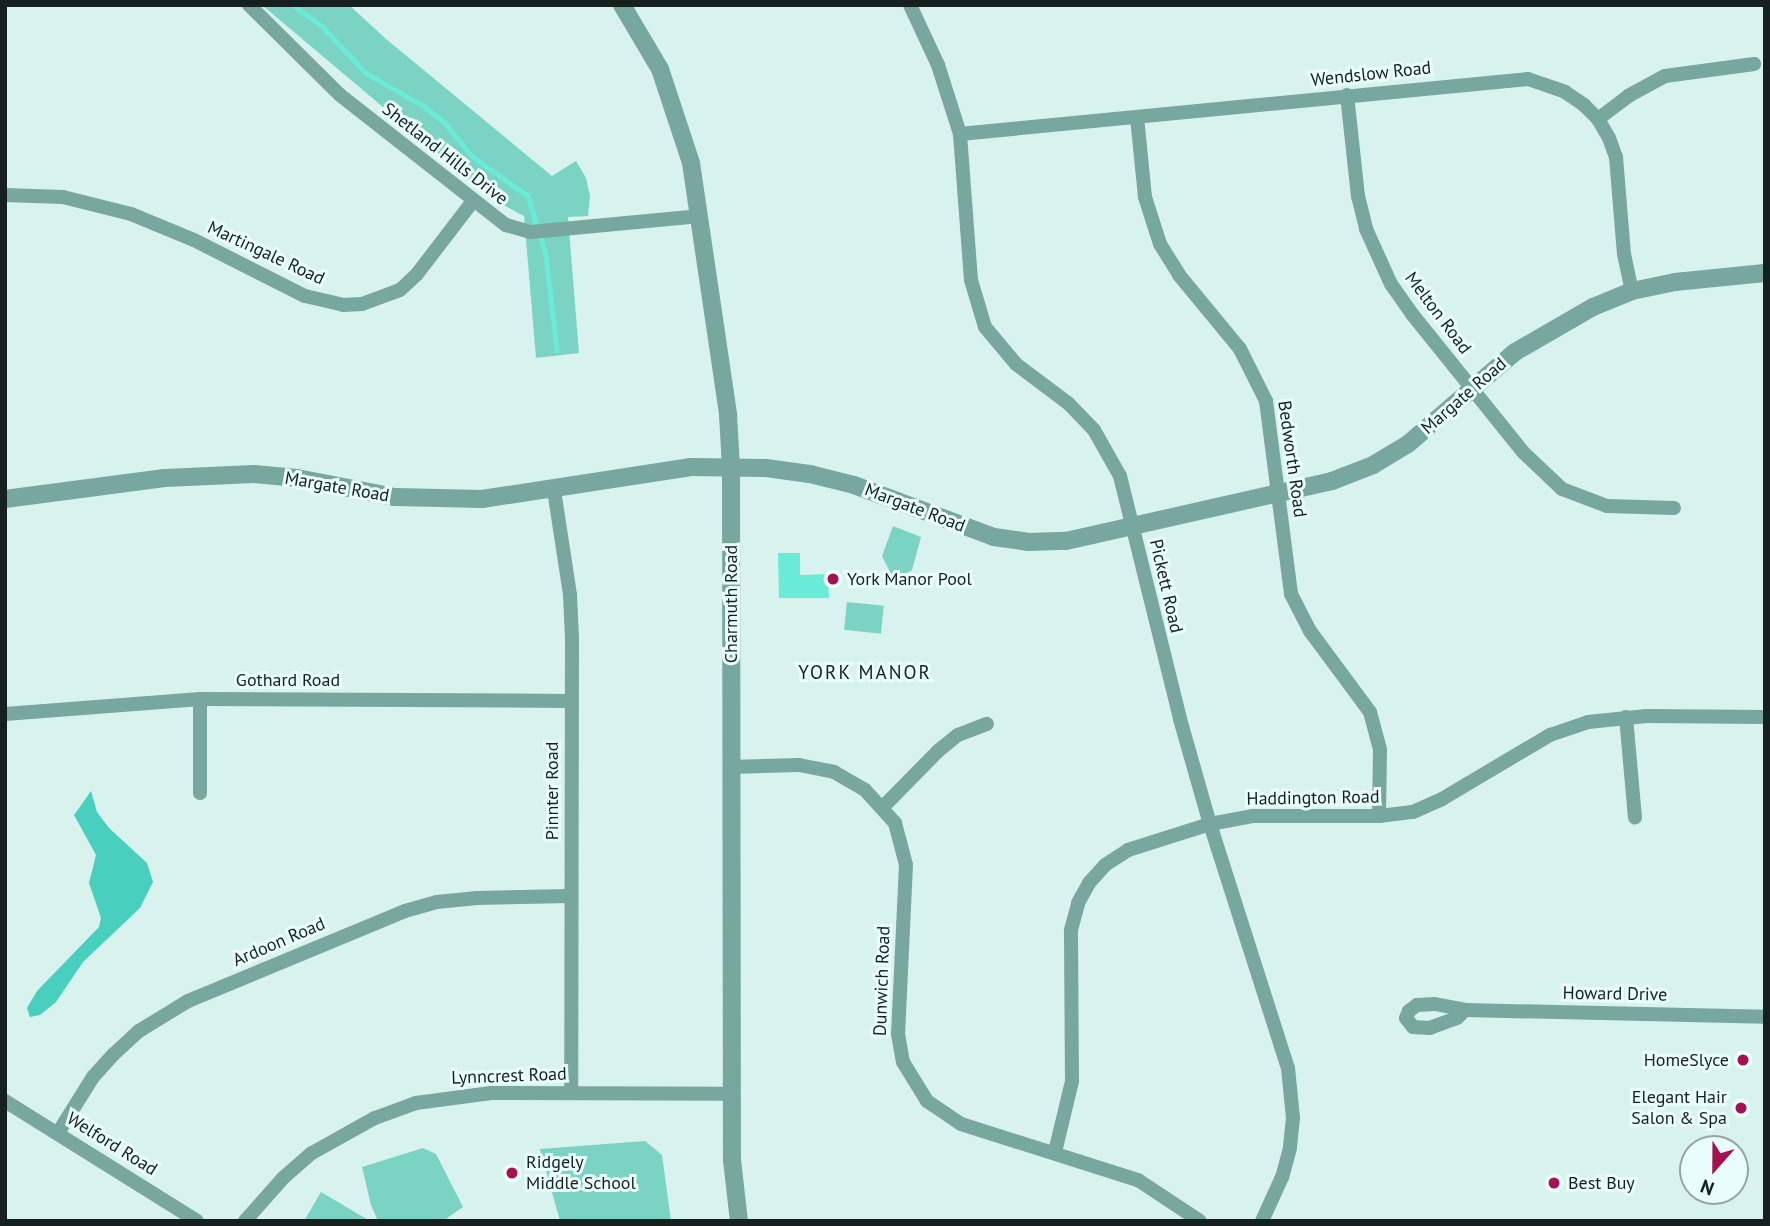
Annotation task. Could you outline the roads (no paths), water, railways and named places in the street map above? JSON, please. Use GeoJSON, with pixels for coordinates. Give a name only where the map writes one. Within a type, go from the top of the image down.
{"type":"FeatureCollection","features":[{"type":"Feature","properties":{"kind":"street","name":"Shetland Hills Drive"},"geometry":{"type":"LineString","coordinates":[[249,5],[340,95],[506,225],[531,232],[700,216]]}},
{"type":"Feature","properties":{"kind":"street","name":"Charmuth Road"},"geometry":{"type":"LineString","coordinates":[[622,5],[660,69],[691,163],[720,354],[731,467],[731,1094],[732,1160],[739,1221]]}},
{"type":"Feature","properties":{"kind":"street","name":"Pickett Road"},"geometry":{"type":"LineString","coordinates":[[910,5],[938,65],[960,134],[971,280],[979,313],[1005,354],[1068,403],[1104,443],[1120,476],[1161,648],[1210,824],[1288,1068],[1292,1093],[1290,1147],[1282,1177],[1262,1221]]}},
{"type":"Feature","properties":{"kind":"street"},"geometry":{"type":"LineString","coordinates":[[1598,119],[1628,96],[1665,76],[1754,64]]}},
{"type":"Feature","properties":{"kind":"street","name":"Wendslow Road"},"geometry":{"type":"LineString","coordinates":[[960,134],[1528,79],[1565,92],[1598,119],[1616,158],[1624,254],[1632,291]]}},
{"type":"Feature","properties":{"kind":"street","name":"Melton Road"},"geometry":{"type":"LineString","coordinates":[[1347,96],[1358,196],[1377,257],[1405,304],[1472,390],[1535,466],[1562,489],[1607,506],[1674,508]]}},
{"type":"Feature","properties":{"kind":"street","name":"Bedworth Road"},"geometry":{"type":"LineString","coordinates":[[1138,117],[1145,197],[1153,228],[1168,258],[1240,349],[1259,381],[1271,418],[1287,570],[1298,611],[1359,693],[1377,730],[1380,751],[1379,816]]}},
{"type":"Feature","properties":{"kind":"street","name":"Martingale Road"},"geometry":{"type":"LineString","coordinates":[[5,195],[63,197],[131,214],[194,240],[305,296],[343,305],[362,304],[400,290],[417,274],[472,201]]}},
{"type":"Feature","properties":{"kind":"street","name":"Margate Road"},"geometry":{"type":"LineString","coordinates":[[5,499],[165,478],[254,474],[297,478],[395,497],[434,500],[482,499],[690,467],[731,467],[787,470],[832,479],[873,491],[972,531],[1010,540],[1066,541],[1332,481],[1373,465],[1408,444],[1515,352],[1558,325],[1632,291],[1675,282],[1765,274]]}},
{"type":"Feature","properties":{"kind":"street","name":"Pinnter Road"},"geometry":{"type":"LineString","coordinates":[[554,490],[570,595],[571,1093]]}},
{"type":"Feature","properties":{"kind":"street"},"geometry":{"type":"LineString","coordinates":[[200,699],[200,793]]}},
{"type":"Feature","properties":{"kind":"street","name":"Gothard Road"},"geometry":{"type":"LineString","coordinates":[[5,714],[200,699],[571,701]]}},
{"type":"Feature","properties":{"kind":"street"},"geometry":{"type":"LineString","coordinates":[[1626,717],[1635,818]]}},
{"type":"Feature","properties":{"kind":"street","name":"Haddington Road"},"geometry":{"type":"LineString","coordinates":[[1055,1152],[1072,1081],[1069,957],[1071,930],[1078,903],[1089,883],[1105,865],[1128,850],[1210,824],[1271,814],[1379,816],[1397,815],[1428,807],[1550,735],[1588,722],[1626,717],[1765,717]]}},
{"type":"Feature","properties":{"kind":"street"},"geometry":{"type":"LineString","coordinates":[[883,807],[938,751],[958,735],[987,724]]}},
{"type":"Feature","properties":{"kind":"street","name":"Dunwich Road"},"geometry":{"type":"LineString","coordinates":[[731,767],[816,767],[850,780],[883,807],[894,823],[906,865],[898,1034],[903,1062],[913,1084],[927,1101],[961,1124],[1138,1180],[1200,1221]]}},
{"type":"Feature","properties":{"kind":"street","name":"Ardoon Road"},"geometry":{"type":"LineString","coordinates":[[58,1133],[93,1077],[114,1054],[139,1031],[188,1001],[405,911],[437,902],[477,898],[571,896]]}},
{"type":"Feature","properties":{"kind":"street","name":"Howard Drive"},"geometry":{"type":"LineString","coordinates":[[1465,1010],[1765,1017]]}},
{"type":"Feature","properties":{"kind":"street","name":"Lynncrest Road"},"geometry":{"type":"LineString","coordinates":[[245,1221],[283,1178],[312,1153],[375,1118],[416,1103],[456,1096],[571,1093],[731,1094]]}},
{"type":"Feature","properties":{"kind":"street","name":"Welford Road"},"geometry":{"type":"LineString","coordinates":[[5,1101],[197,1221]]}},
{"type":"Feature","properties":{"kind":"waterway"},"geometry":{"type":"LineString","coordinates":[[293,5],[323,27],[366,73],[424,106],[445,123],[472,156],[528,196],[546,255],[557,350]]}},
{"type":"Feature","properties":{"kind":"place","name":"York Manor Pool"},"geometry":{"type":"Point","coordinates":[833,579]}},
{"type":"Feature","properties":{"kind":"place","name":"HomeSlyce"},"geometry":{"type":"Point","coordinates":[1743,1060]}},
{"type":"Feature","properties":{"kind":"place","name":"Elegant Hair Salon & Spa"},"geometry":{"type":"Point","coordinates":[1741,1108]}},
{"type":"Feature","properties":{"kind":"place","name":"Ridgely Middle School"},"geometry":{"type":"Point","coordinates":[512,1173]}},
{"type":"Feature","properties":{"kind":"place","name":"Best Buy"},"geometry":{"type":"Point","coordinates":[1554,1183]}},
{"type":"Feature","properties":{"kind":"district","name":"YORK MANOR"},"geometry":{"type":"Point","coordinates":[865,673]}}]}
